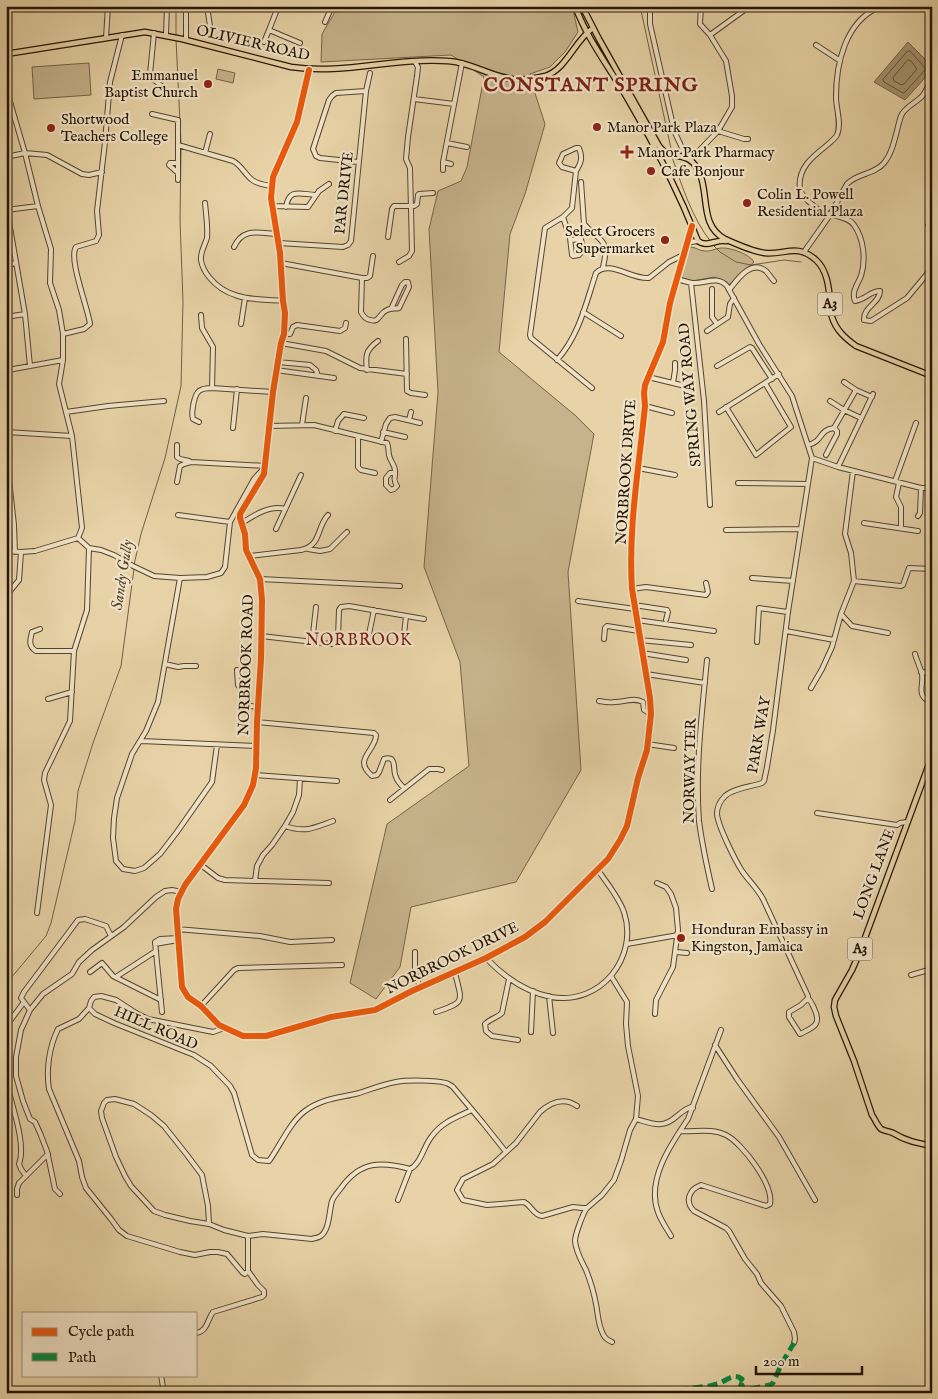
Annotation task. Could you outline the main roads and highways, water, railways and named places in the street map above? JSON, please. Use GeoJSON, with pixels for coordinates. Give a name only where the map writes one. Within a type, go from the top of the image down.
{"type":"FeatureCollection","features":[{"type":"Feature","properties":{"kind":"main road"},"geometry":{"type":"LineString","coordinates":[[575,6],[587,32],[631,103],[664,165],[698,240],[704,244],[723,240],[735,243]]}},
{"type":"Feature","properties":{"kind":"main road"},"geometry":{"type":"LineString","coordinates":[[582,6],[659,146],[671,155],[690,159],[696,165],[701,175],[708,217],[717,239],[713,242]]}},
{"type":"Feature","properties":{"kind":"main road","name":"OLIVIER ROAD"},"geometry":{"type":"LineString","coordinates":[[6,54],[145,32],[184,39],[309,70],[447,61],[462,63],[506,78],[520,79],[545,76],[558,68],[587,32],[593,28]]}},
{"type":"Feature","properties":{"kind":"main road"},"geometry":{"type":"LineString","coordinates":[[671,155],[665,160],[682,203]]}},
{"type":"Feature","properties":{"kind":"main road"},"geometry":{"type":"LineString","coordinates":[[711,225],[722,237],[735,243]]}},
{"type":"Feature","properties":{"kind":"main road","name":"A3"},"geometry":{"type":"LineString","coordinates":[[735,243],[759,252],[774,254],[790,250],[804,252],[812,257],[822,267],[826,275],[831,315],[835,326],[845,338],[856,346],[932,376]]}},
{"type":"Feature","properties":{"kind":"main road","name":"LONG LANE"},"geometry":{"type":"LineString","coordinates":[[932,756],[852,970],[835,1000],[834,1007],[872,1115],[882,1129],[915,1143],[932,1146]]}},
{"type":"Feature","properties":{"kind":"water"},"geometry":{"type":"Polygon","coordinates":[[[908,42],[932,66],[932,70],[905,100],[874,82],[908,42]]]}},
{"type":"Feature","properties":{"kind":"waterway"},"geometry":{"type":"LineString","coordinates":[[176,6],[176,35]]}},
{"type":"Feature","properties":{"kind":"waterway"},"geometry":{"type":"LineString","coordinates":[[640,6],[672,153]]}},
{"type":"Feature","properties":{"kind":"waterway"},"geometry":{"type":"LineString","coordinates":[[176,39],[181,143]]}},
{"type":"Feature","properties":{"kind":"waterway","name":"Sandy Gully"},"geometry":{"type":"LineString","coordinates":[[134,565],[141,534],[165,458],[181,386],[183,301],[180,220],[181,149]]}},
{"type":"Feature","properties":{"kind":"waterway"},"geometry":{"type":"LineString","coordinates":[[672,157],[698,223],[711,242]]}},
{"type":"Feature","properties":{"kind":"waterway"},"geometry":{"type":"LineString","coordinates":[[713,245],[736,262],[751,265],[784,260],[801,262]]}},
{"type":"Feature","properties":{"kind":"waterway","name":"Sandy Gully"},"geometry":{"type":"LineString","coordinates":[[6,985],[46,936],[51,923],[75,821],[78,791],[121,666],[134,569]]}},
{"type":"Feature","properties":{"kind":"waterway","name":"Sandy Gully"},"geometry":{"type":"LineString","coordinates":[[6,1169],[8,1174],[6,1185]]}},
{"type":"Feature","properties":{"kind":"place","name":"Emmanuel Baptist Church"},"geometry":{"type":"Point","coordinates":[208,84]}},
{"type":"Feature","properties":{"kind":"place","name":"Manor Park Plaza"},"geometry":{"type":"Point","coordinates":[597,127]}},
{"type":"Feature","properties":{"kind":"place","name":"Shortwood Teachers College"},"geometry":{"type":"Point","coordinates":[51,128]}},
{"type":"Feature","properties":{"kind":"place","name":"Manor Park Pharmacy"},"geometry":{"type":"Point","coordinates":[627,152]}},
{"type":"Feature","properties":{"kind":"place","name":"Cafe Bonjour"},"geometry":{"type":"Point","coordinates":[651,171]}},
{"type":"Feature","properties":{"kind":"place","name":"Colin L. Powell Residential Plaza"},"geometry":{"type":"Point","coordinates":[747,203]}},
{"type":"Feature","properties":{"kind":"place","name":"Select Grocers Supermarket"},"geometry":{"type":"Point","coordinates":[665,240]}},
{"type":"Feature","properties":{"kind":"place","name":"Honduran Embassy in Kingston, Jamaica"},"geometry":{"type":"Point","coordinates":[681,938]}},
{"type":"Feature","properties":{"kind":"district","name":"CONSTANT SPRING"},"geometry":{"type":"Point","coordinates":[591,85]}},
{"type":"Feature","properties":{"kind":"district","name":"NORBROOK"},"geometry":{"type":"Point","coordinates":[359,641]}}]}
